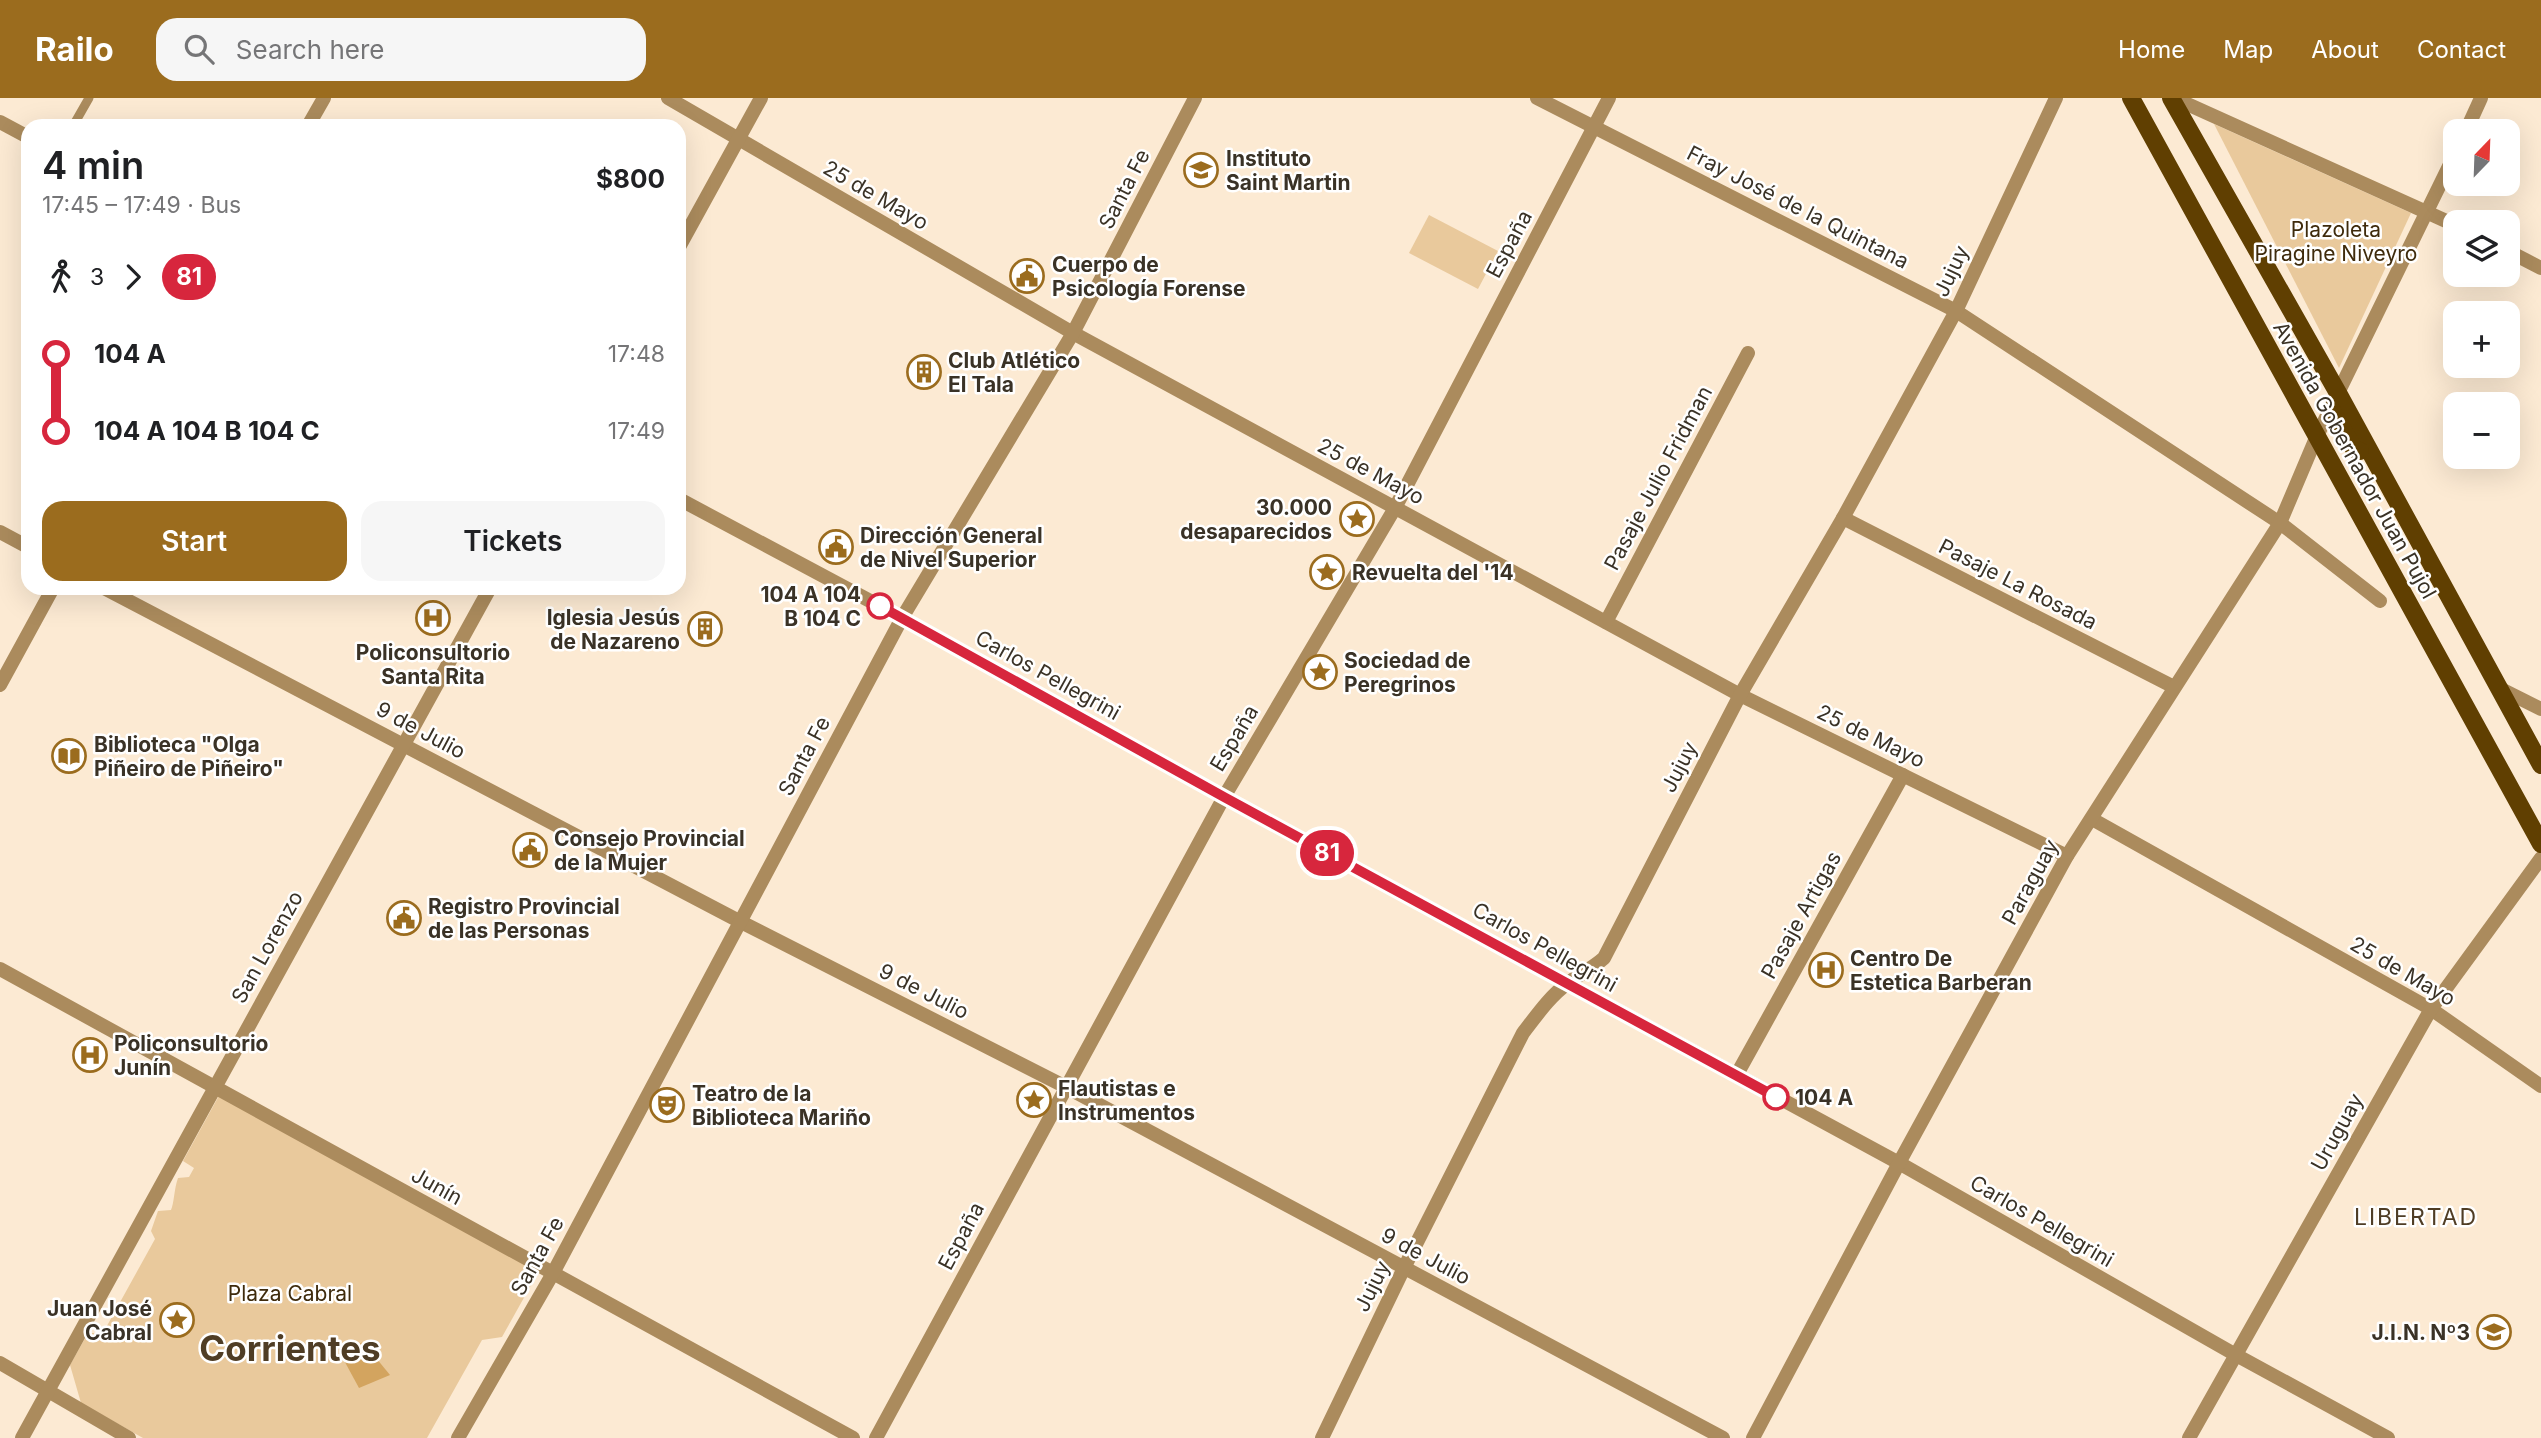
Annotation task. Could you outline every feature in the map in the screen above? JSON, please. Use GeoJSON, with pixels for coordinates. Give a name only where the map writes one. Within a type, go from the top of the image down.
{"type":"FeatureCollection","features":[{"type":"Feature","properties":{"kind":"main road","name":"Avenida Gobernador Juan Pujol"},"geometry":{"type":"LineString","coordinates":[[2131,98],[2541,844]]}},
{"type":"Feature","properties":{"kind":"main road","name":"Avenida Gobernador Juan Pujol"},"geometry":{"type":"LineString","coordinates":[[2172,98],[2334,401],[2370,454],[2541,765]]}},
{"type":"Feature","properties":{"kind":"street"},"geometry":{"type":"LineString","coordinates":[[312,119],[324,98]]}},
{"type":"Feature","properties":{"kind":"street","name":"25 de Mayo"},"geometry":{"type":"LineString","coordinates":[[668,98],[1073,333],[1740,695],[2067,856]]}},
{"type":"Feature","properties":{"kind":"street"},"geometry":{"type":"LineString","coordinates":[[686,234],[761,98]]}},
{"type":"Feature","properties":{"kind":"street","name":"Santa Fe"},"geometry":{"type":"LineString","coordinates":[[458,1438],[552,1275],[902,618],[1073,333],[1195,98]]}},
{"type":"Feature","properties":{"kind":"street","name":"Fray José de la Quintana"},"geometry":{"type":"LineString","coordinates":[[1537,98],[1956,311],[2280,523],[2380,601]]}},
{"type":"Feature","properties":{"kind":"street","name":"España"},"geometry":{"type":"LineString","coordinates":[[876,1438],[1224,797],[1395,508],[1609,98]]}},
{"type":"Feature","properties":{"kind":"street","name":"Jujuy"},"geometry":{"type":"LineString","coordinates":[[1322,1438],[1404,1268],[1523,1033],[1547,1002],[1604,958],[1740,695],[1843,518],[1956,311],[2056,98]]}},
{"type":"Feature","properties":{"kind":"street"},"geometry":{"type":"LineString","coordinates":[[2172,98],[2443,219]]}},
{"type":"Feature","properties":{"kind":"street"},"geometry":{"type":"LineString","coordinates":[[2471,119],[2481,98]]}},
{"type":"Feature","properties":{"kind":"street"},"geometry":{"type":"LineString","coordinates":[[0,122],[21,133]]}},
{"type":"Feature","properties":{"kind":"street","name":"Paraguay"},"geometry":{"type":"LineString","coordinates":[[1753,1438],[2067,856],[2280,523],[2316,438],[2443,180]]}},
{"type":"Feature","properties":{"kind":"street"},"geometry":{"type":"LineString","coordinates":[[2520,257],[2541,268]]}},
{"type":"Feature","properties":{"kind":"street","name":"Pasaje Julio Fridman"},"geometry":{"type":"LineString","coordinates":[[1606,622],[1748,353]]}},
{"type":"Feature","properties":{"kind":"street","name":"Carlos Pellegrini"},"geometry":{"type":"LineString","coordinates":[[686,503],[1899,1163],[2236,1355],[2388,1438]]}},
{"type":"Feature","properties":{"kind":"street","name":"Pasaje La Rosada"},"geometry":{"type":"LineString","coordinates":[[1843,518],[2174,687]]}},
{"type":"Feature","properties":{"kind":"street"},"geometry":{"type":"LineString","coordinates":[[0,532],[21,543]]}},
{"type":"Feature","properties":{"kind":"street"},"geometry":{"type":"LineString","coordinates":[[0,685],[49,595]]}},
{"type":"Feature","properties":{"kind":"street","name":"9 de Julio"},"geometry":{"type":"LineString","coordinates":[[117,595],[739,920],[1066,1087],[1723,1438]]}},
{"type":"Feature","properties":{"kind":"street","name":"San Lorenzo"},"geometry":{"type":"LineString","coordinates":[[22,1438],[486,595]]}},
{"type":"Feature","properties":{"kind":"street"},"geometry":{"type":"LineString","coordinates":[[2501,689],[2541,709]]}},
{"type":"Feature","properties":{"kind":"street","name":"Pasaje Artigas"},"geometry":{"type":"LineString","coordinates":[[1736,1076],[1903,775]]}},
{"type":"Feature","properties":{"kind":"street","name":"25 de Mayo"},"geometry":{"type":"LineString","coordinates":[[2092,819],[2431,1009],[2541,1086]]}},
{"type":"Feature","properties":{"kind":"street","name":"Uruguay"},"geometry":{"type":"LineString","coordinates":[[2189,1438],[2431,1009],[2541,858]]}},
{"type":"Feature","properties":{"kind":"street","name":"Junín"},"geometry":{"type":"LineString","coordinates":[[0,969],[552,1275],[853,1438]]}},
{"type":"Feature","properties":{"kind":"street"},"geometry":{"type":"LineString","coordinates":[[0,1363],[129,1438]]}},
{"type":"Feature","properties":{"kind":"lane"},"geometry":{"type":"LineString","coordinates":[[77,119],[89,98]]}},
{"type":"Feature","properties":{"kind":"green space","name":"Plazoleta Piragine Niveyro"},"geometry":{"type":"Polygon","coordinates":[[[2214,124],[2411,213],[2339,368],[2214,124]]]}},
{"type":"Feature","properties":{"kind":"green space"},"geometry":{"type":"Polygon","coordinates":[[[1429,215],[1498,251],[1478,289],[1409,253],[1429,215]]]}},
{"type":"Feature","properties":{"kind":"green space","name":"Plaza Cabral"},"geometry":{"type":"Polygon","coordinates":[[[221,1092],[540,1269],[502,1337],[482,1340],[427,1438],[143,1438],[81,1403],[70,1365],[88,1333],[103,1333],[155,1239],[151,1231],[158,1211],[171,1210],[178,1178],[189,1177],[194,1168],[183,1161],[221,1092]]]}},
{"type":"Feature","properties":{"kind":"shaded area"},"geometry":{"type":"Polygon","coordinates":[[[363,1342],[390,1375],[359,1388],[340,1353],[363,1342]]]}},
{"type":"Feature","properties":{"kind":"bus line","name":"81"},"geometry":{"type":"LineString","coordinates":[[880,606],[1224,797],[1776,1097]]}},
{"type":"Feature","properties":{"kind":"place","name":"Instituto Saint Martin"},"geometry":{"type":"Point","coordinates":[1201,170]}},
{"type":"Feature","properties":{"kind":"place","name":"Cuerpo de Psicología Forense"},"geometry":{"type":"Point","coordinates":[1027,276]}},
{"type":"Feature","properties":{"kind":"place","name":"Club Atlético El Tala"},"geometry":{"type":"Point","coordinates":[924,372]}},
{"type":"Feature","properties":{"kind":"place","name":"30.000 desaparecidos"},"geometry":{"type":"Point","coordinates":[1357,519]}},
{"type":"Feature","properties":{"kind":"place","name":"Dirección General de Nivel Superior"},"geometry":{"type":"Point","coordinates":[836,547]}},
{"type":"Feature","properties":{"kind":"place","name":"Revuelta del '14"},"geometry":{"type":"Point","coordinates":[1327,572]}},
{"type":"Feature","properties":{"kind":"place","name":"104 A 104 B 104 C"},"geometry":{"type":"Point","coordinates":[880,606]}},
{"type":"Feature","properties":{"kind":"place","name":"Policonsultorio Santa Rita"},"geometry":{"type":"Point","coordinates":[433,618]}},
{"type":"Feature","properties":{"kind":"place","name":"Iglesia Jesús de Nazareno"},"geometry":{"type":"Point","coordinates":[705,629]}},
{"type":"Feature","properties":{"kind":"place","name":"Sociedad de Peregrinos"},"geometry":{"type":"Point","coordinates":[1320,672]}},
{"type":"Feature","properties":{"kind":"place","name":"Biblioteca \"Olga Piñeiro de Piñeiro\""},"geometry":{"type":"Point","coordinates":[69,756]}},
{"type":"Feature","properties":{"kind":"place","name":"Consejo Provincial de la Mujer"},"geometry":{"type":"Point","coordinates":[530,850]}},
{"type":"Feature","properties":{"kind":"place","name":"Registro Provincial de las Personas"},"geometry":{"type":"Point","coordinates":[404,918]}},
{"type":"Feature","properties":{"kind":"place","name":"Centro De Estetica Barberan"},"geometry":{"type":"Point","coordinates":[1826,970]}},
{"type":"Feature","properties":{"kind":"place","name":"Policonsultorio Junín"},"geometry":{"type":"Point","coordinates":[90,1055]}},
{"type":"Feature","properties":{"kind":"place","name":"104 A"},"geometry":{"type":"Point","coordinates":[1776,1097]}},
{"type":"Feature","properties":{"kind":"place","name":"Flautistas e Instrumentos"},"geometry":{"type":"Point","coordinates":[1034,1100]}},
{"type":"Feature","properties":{"kind":"place","name":"Teatro de la Biblioteca Mariño"},"geometry":{"type":"Point","coordinates":[667,1105]}},
{"type":"Feature","properties":{"kind":"place","name":"Juan José Cabral"},"geometry":{"type":"Point","coordinates":[177,1320]}},
{"type":"Feature","properties":{"kind":"place","name":"J.I.N. Nº3"},"geometry":{"type":"Point","coordinates":[2494,1332]}},
{"type":"Feature","properties":{"kind":"district","name":"LIBERTAD"},"geometry":{"type":"Point","coordinates":[2416,1217]}},
{"type":"Feature","properties":{"kind":"district","name":"Corrientes"},"geometry":{"type":"Point","coordinates":[290,1348]}}]}
